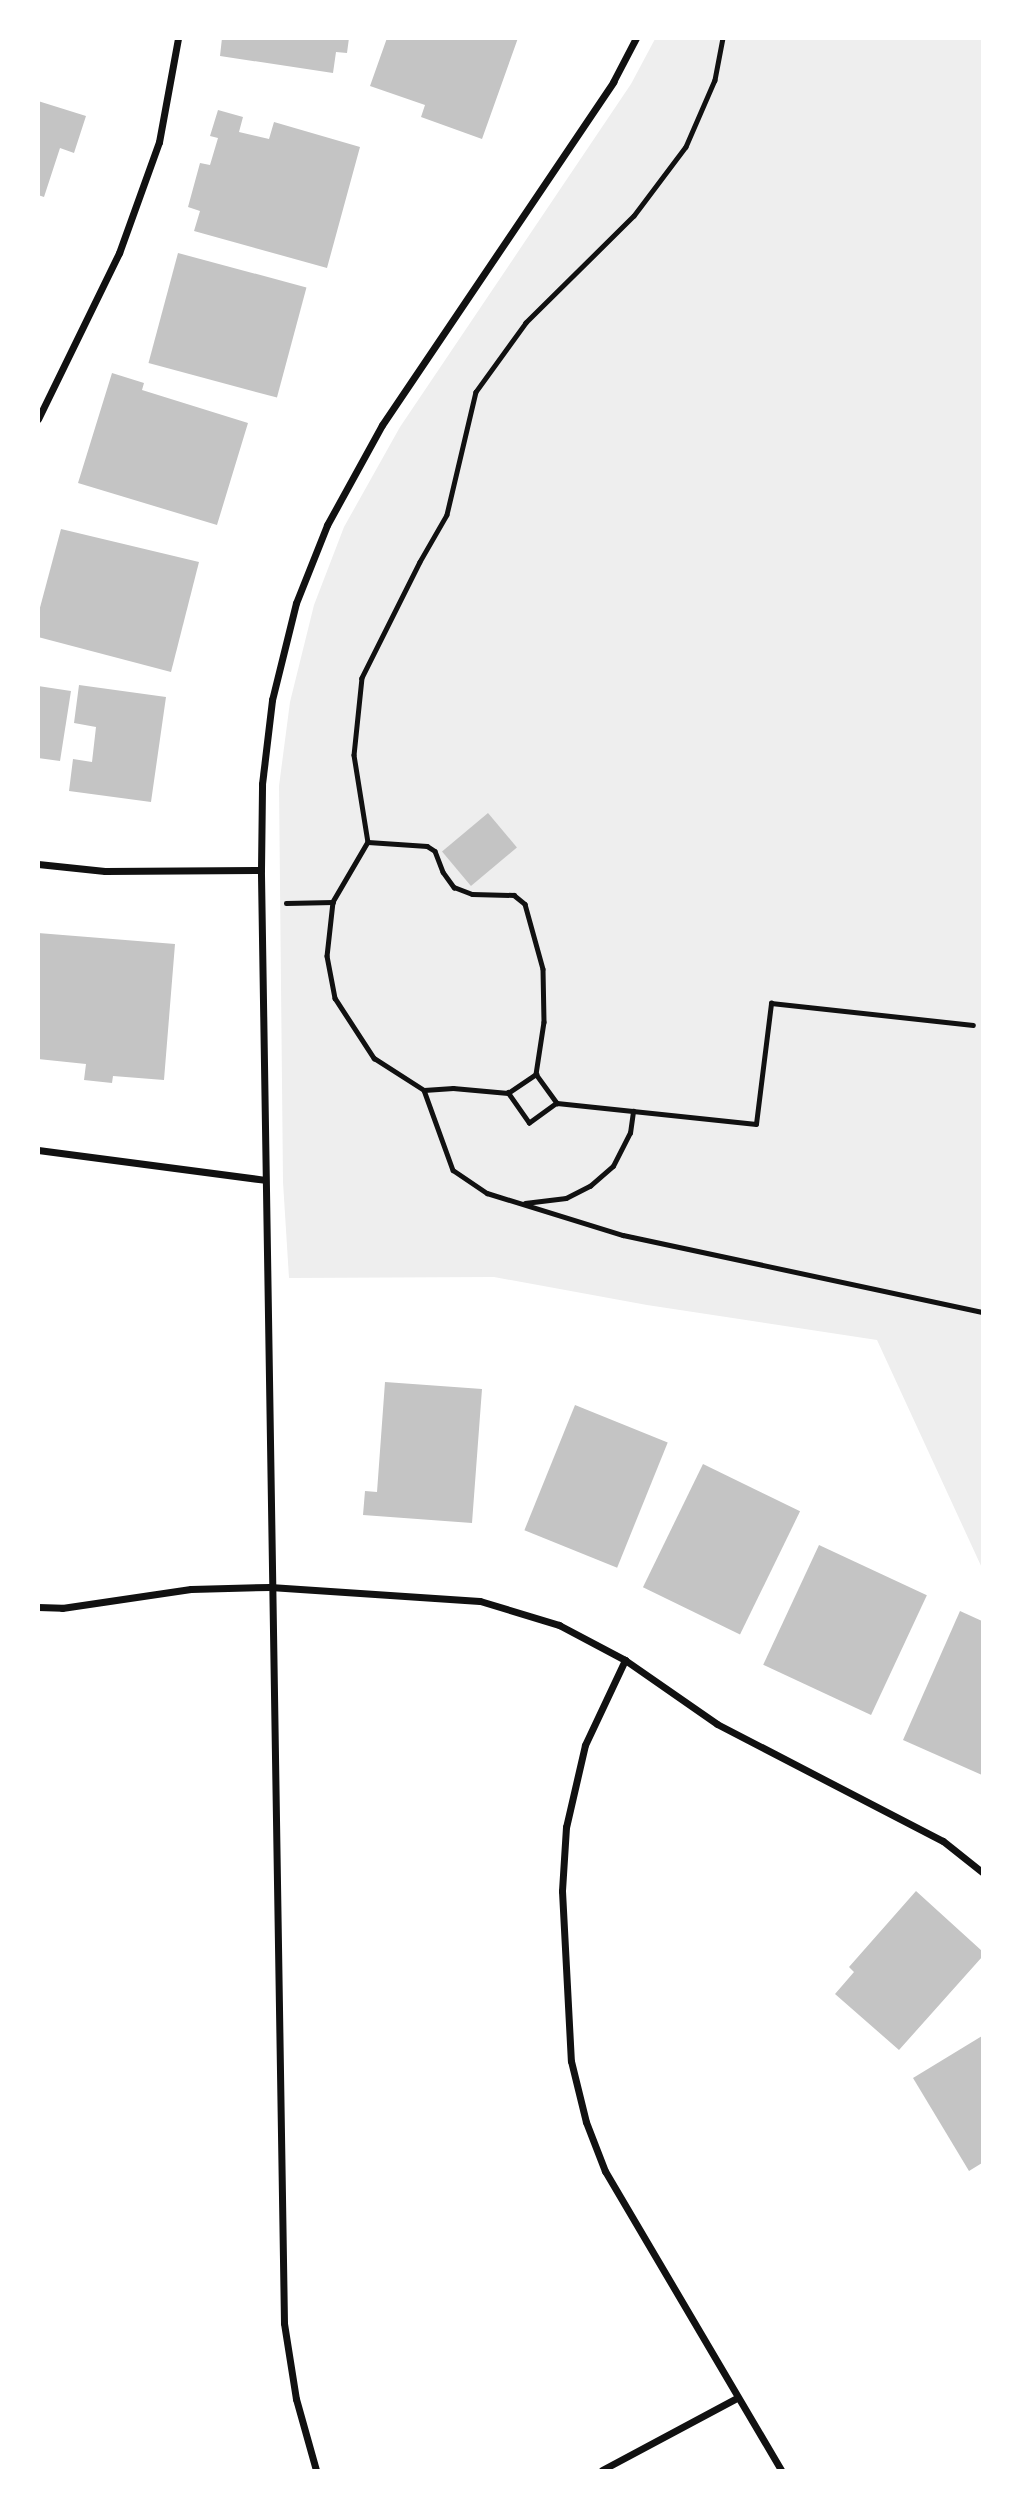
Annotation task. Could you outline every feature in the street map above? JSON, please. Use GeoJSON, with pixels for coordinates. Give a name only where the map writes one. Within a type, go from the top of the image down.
{"type":"FeatureCollection","features":[{"type":"Feature","properties":{"kind":"street"},"geometry":{"type":"LineString","coordinates":[[38,419],[119,253],[159,142],[178,38]]}},
{"type":"Feature","properties":{"kind":"street"},"geometry":{"type":"LineString","coordinates":[[316,2470],[296,2399],[284,2323],[261,904],[262,784],[272,700],[296,603],[327,525],[382,425],[613,82],[636,38]]}},
{"type":"Feature","properties":{"kind":"street"},"geometry":{"type":"LineString","coordinates":[[38,864],[104,871],[261,870]]}},
{"type":"Feature","properties":{"kind":"street"},"geometry":{"type":"LineString","coordinates":[[38,1150],[265,1180]]}},
{"type":"Feature","properties":{"kind":"street"},"geometry":{"type":"LineString","coordinates":[[38,1607],[62,1608],[191,1589],[270,1587],[480,1601],[559,1625],[625,1660],[717,1724],[943,1841],[982,1872]]}},
{"type":"Feature","properties":{"kind":"street"},"geometry":{"type":"LineString","coordinates":[[625,1660],[585,1745],[566,1827],[562,1891],[571,2061],[586,2122],[605,2171],[781,2470]]}},
{"type":"Feature","properties":{"kind":"street"},"geometry":{"type":"LineString","coordinates":[[602,2470],[737,2398]]}},
{"type":"Feature","properties":{"kind":"path"},"geometry":{"type":"LineString","coordinates":[[536,1074],[508,1093],[453,1088],[424,1090],[374,1058],[335,998],[327,956],[333,902],[368,842],[355,755],[362,678],[447,514],[476,392],[526,323],[634,216],[686,148],[715,80],[723,38]]}},
{"type":"Feature","properties":{"kind":"path"},"geometry":{"type":"LineString","coordinates":[[368,842],[427,846],[435,851],[443,873],[454,887],[472,894],[514,895],[525,904],[543,969],[544,1022],[536,1074],[557,1103]]}},
{"type":"Feature","properties":{"kind":"path"},"geometry":{"type":"LineString","coordinates":[[261,904],[333,902]]}},
{"type":"Feature","properties":{"kind":"path"},"geometry":{"type":"LineString","coordinates":[[508,1093],[529,1123],[557,1103],[756,1124],[771,1003],[974,1025]]}},
{"type":"Feature","properties":{"kind":"path"},"geometry":{"type":"LineString","coordinates":[[424,1090],[453,1170],[486,1192],[623,1235],[982,1312]]}},
{"type":"Feature","properties":{"kind":"path"},"geometry":{"type":"LineString","coordinates":[[524,1203],[566,1198],[590,1186],[613,1166],[630,1133],[634,1111]]}},
{"type":"Feature","properties":{"kind":"shaded area"},"geometry":{"type":"Polygon","coordinates":[[[655,39],[982,39],[982,1568],[877,1340],[647,1305],[494,1277],[289,1278],[283,1182],[279,786],[290,702],[314,605],[344,527],[400,427],[631,84],[655,39]]]}},
{"type":"Feature","properties":{"kind":"building"},"geometry":{"type":"Polygon","coordinates":[[[222,38],[349,38],[347,53],[336,52],[333,73],[220,56],[222,38]]]}},
{"type":"Feature","properties":{"kind":"building"},"geometry":{"type":"Polygon","coordinates":[[[387,38],[518,38],[482,139],[421,117],[425,105],[370,86],[387,38]]]}},
{"type":"Feature","properties":{"kind":"building"},"geometry":{"type":"Polygon","coordinates":[[[38,101],[86,116],[74,153],[60,148],[44,197],[38,195],[38,101]]]}},
{"type":"Feature","properties":{"kind":"building"},"geometry":{"type":"Polygon","coordinates":[[[218,110],[243,117],[239,132],[269,139],[274,122],[360,147],[327,268],[194,231],[200,211],[188,207],[200,163],[210,165],[218,138],[210,136],[218,110]]]}},
{"type":"Feature","properties":{"kind":"building"},"geometry":{"type":"Polygon","coordinates":[[[178,253],[306,287],[277,398],[148,363],[178,253]]]}},
{"type":"Feature","properties":{"kind":"building"},"geometry":{"type":"Polygon","coordinates":[[[112,373],[144,383],[142,390],[248,423],[217,525],[78,483],[112,373]]]}},
{"type":"Feature","properties":{"kind":"building"},"geometry":{"type":"Polygon","coordinates":[[[61,529],[199,562],[171,672],[38,637],[38,615],[61,529]]]}},
{"type":"Feature","properties":{"kind":"building"},"geometry":{"type":"Polygon","coordinates":[[[79,685],[166,697],[151,802],[69,791],[73,759],[92,762],[96,727],[74,723],[79,685]]]}},
{"type":"Feature","properties":{"kind":"building"},"geometry":{"type":"Polygon","coordinates":[[[38,686],[71,691],[60,761],[38,758],[38,686]]]}},
{"type":"Feature","properties":{"kind":"building"},"geometry":{"type":"Polygon","coordinates":[[[488,813],[517,847],[471,886],[442,852],[488,813]]]}},
{"type":"Feature","properties":{"kind":"building"},"geometry":{"type":"Polygon","coordinates":[[[38,933],[175,944],[164,1080],[113,1076],[112,1083],[84,1080],[86,1064],[38,1059],[38,933]]]}},
{"type":"Feature","properties":{"kind":"building"},"geometry":{"type":"Polygon","coordinates":[[[385,1382],[482,1389],[472,1523],[363,1515],[365,1491],[377,1492],[385,1382]]]}},
{"type":"Feature","properties":{"kind":"building"},"geometry":{"type":"Polygon","coordinates":[[[575,1405],[668,1442],[617,1568],[524,1530],[575,1405]]]}},
{"type":"Feature","properties":{"kind":"building"},"geometry":{"type":"Polygon","coordinates":[[[703,1464],[800,1511],[740,1634],[643,1587],[703,1464]]]}},
{"type":"Feature","properties":{"kind":"building"},"geometry":{"type":"Polygon","coordinates":[[[819,1545],[927,1595],[871,1715],[763,1665],[819,1545]]]}},
{"type":"Feature","properties":{"kind":"building"},"geometry":{"type":"Polygon","coordinates":[[[960,1611],[982,1621],[982,1775],[903,1740],[960,1611]]]}},
{"type":"Feature","properties":{"kind":"building"},"geometry":{"type":"Polygon","coordinates":[[[916,1891],[982,1951],[982,1957],[899,2050],[835,1994],[854,1972],[849,1967],[916,1891]]]}},
{"type":"Feature","properties":{"kind":"building"},"geometry":{"type":"Polygon","coordinates":[[[982,2036],[982,2163],[969,2171],[913,2078],[982,2036]]]}}]}
